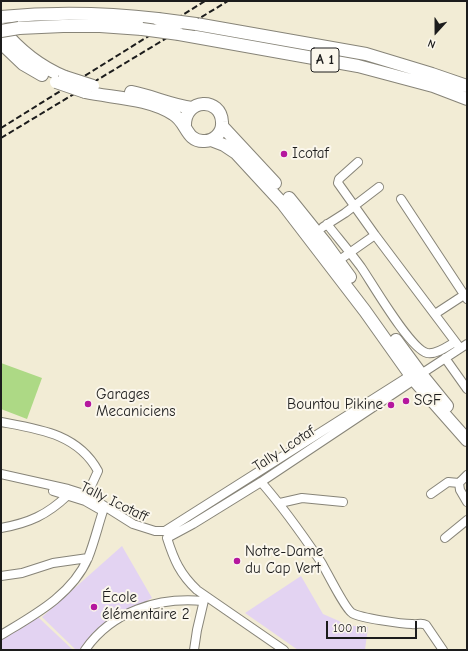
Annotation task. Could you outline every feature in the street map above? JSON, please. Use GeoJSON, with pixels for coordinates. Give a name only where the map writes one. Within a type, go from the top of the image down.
{"type":"FeatureCollection","features":[{"type":"Feature","properties":{"kind":"highway","name":"A 1"},"geometry":{"type":"LineString","coordinates":[[5,17],[90,14],[129,16],[196,24],[366,54],[467,86]]}},
{"type":"Feature","properties":{"kind":"highway","name":"A 1"},"geometry":{"type":"LineString","coordinates":[[1,29],[100,26],[142,29],[179,34],[358,66],[433,86],[467,99]]}},
{"type":"Feature","properties":{"kind":"highway"},"geometry":{"type":"LineString","coordinates":[[1,29],[14,44],[60,80]]}},
{"type":"Feature","properties":{"kind":"highway"},"geometry":{"type":"LineString","coordinates":[[1,43],[23,64],[60,80],[157,107],[174,114],[185,125]]}},
{"type":"Feature","properties":{"kind":"highway"},"geometry":{"type":"LineString","coordinates":[[89,89],[149,96],[192,108]]}},
{"type":"Feature","properties":{"kind":"highway"},"geometry":{"type":"LineString","coordinates":[[203,104],[214,107],[221,116],[222,126],[219,133],[211,140],[204,142],[197,140],[191,137],[187,132],[185,125],[186,115],[192,108],[203,104]]}},
{"type":"Feature","properties":{"kind":"highway"},"geometry":{"type":"LineString","coordinates":[[222,126],[263,169],[316,232],[338,261],[415,376],[467,430]]}},
{"type":"Feature","properties":{"kind":"highway"},"geometry":{"type":"LineString","coordinates":[[211,140],[224,145],[236,153],[283,204],[415,376],[467,440]]}},
{"type":"Feature","properties":{"kind":"street"},"geometry":{"type":"LineString","coordinates":[[358,162],[338,181],[375,235],[435,314],[461,345]]}},
{"type":"Feature","properties":{"kind":"street"},"geometry":{"type":"LineString","coordinates":[[316,232],[379,187]]}},
{"type":"Feature","properties":{"kind":"street"},"geometry":{"type":"LineString","coordinates":[[401,199],[466,297],[435,314]]}},
{"type":"Feature","properties":{"kind":"street"},"geometry":{"type":"LineString","coordinates":[[327,224],[350,252],[396,321],[423,351],[430,353],[437,352],[461,345]]}},
{"type":"Feature","properties":{"kind":"street"},"geometry":{"type":"LineString","coordinates":[[338,261],[375,235]]}},
{"type":"Feature","properties":{"kind":"street"},"geometry":{"type":"LineString","coordinates":[[415,376],[445,358],[461,345]]}},
{"type":"Feature","properties":{"kind":"street"},"geometry":{"type":"LineString","coordinates":[[445,358],[467,389]]}},
{"type":"Feature","properties":{"kind":"street","name":"Tally Lcotaf"},"geometry":{"type":"LineString","coordinates":[[166,534],[193,524],[261,482],[415,376]]}},
{"type":"Feature","properties":{"kind":"street","name":"Tally Lcotaf"},"geometry":{"type":"LineString","coordinates":[[166,534],[415,376]]}},
{"type":"Feature","properties":{"kind":"street"},"geometry":{"type":"LineString","coordinates":[[1,422],[55,434],[66,439],[92,459],[98,471],[87,495]]}},
{"type":"Feature","properties":{"kind":"street","name":"Tally Icotaff"},"geometry":{"type":"LineString","coordinates":[[1,474],[68,489],[87,495],[123,519],[166,534]]}},
{"type":"Feature","properties":{"kind":"street"},"geometry":{"type":"LineString","coordinates":[[459,483],[467,475]]}},
{"type":"Feature","properties":{"kind":"street","name":"Tally Icotaff"},"geometry":{"type":"LineString","coordinates":[[1,480],[68,495],[85,501],[134,529],[146,533],[166,534]]}},
{"type":"Feature","properties":{"kind":"street"},"geometry":{"type":"LineString","coordinates":[[261,482],[280,503],[322,563],[350,612],[359,616],[414,625],[422,623],[426,625],[443,650]]}},
{"type":"Feature","properties":{"kind":"street"},"geometry":{"type":"LineString","coordinates":[[430,494],[448,482],[459,483]]}},
{"type":"Feature","properties":{"kind":"street"},"geometry":{"type":"LineString","coordinates":[[459,483],[460,490],[467,502]]}},
{"type":"Feature","properties":{"kind":"street"},"geometry":{"type":"LineString","coordinates":[[1,528],[28,522],[43,515],[68,495]]}},
{"type":"Feature","properties":{"kind":"street"},"geometry":{"type":"LineString","coordinates":[[280,503],[302,498],[343,502]]}},
{"type":"Feature","properties":{"kind":"street"},"geometry":{"type":"LineString","coordinates":[[1,635],[36,614],[55,600],[67,588],[88,558],[103,511]]}},
{"type":"Feature","properties":{"kind":"street"},"geometry":{"type":"LineString","coordinates":[[446,538],[467,520]]}},
{"type":"Feature","properties":{"kind":"street"},"geometry":{"type":"LineString","coordinates":[[166,534],[173,557],[179,569],[204,598],[284,650]]}},
{"type":"Feature","properties":{"kind":"street"},"geometry":{"type":"LineString","coordinates":[[1,576],[22,573],[54,563],[88,558]]}},
{"type":"Feature","properties":{"kind":"street"},"geometry":{"type":"LineString","coordinates":[[85,650],[96,635],[126,614],[143,607],[172,600],[204,598]]}},
{"type":"Feature","properties":{"kind":"street"},"geometry":{"type":"LineString","coordinates":[[194,650],[204,598]]}},
{"type":"Feature","properties":{"kind":"shaded area","name":"École élémentaire 2"},"geometry":{"type":"Polygon","coordinates":[[[122,546],[152,598],[103,625],[81,650],[76,650],[42,617],[122,546]]]}},
{"type":"Feature","properties":{"kind":"shaded area"},"geometry":{"type":"Polygon","coordinates":[[[301,576],[323,614],[339,621],[344,625],[368,627],[365,650],[298,650],[245,613],[301,576]]]}},
{"type":"Feature","properties":{"kind":"shaded area"},"geometry":{"type":"Polygon","coordinates":[[[38,617],[73,650],[1,650],[1,640],[38,617]]]}},
{"type":"Feature","properties":{"kind":"green space"},"geometry":{"type":"Polygon","coordinates":[[[1,363],[42,378],[27,419],[1,409],[1,363]]]}},
{"type":"Feature","properties":{"kind":"railway"},"geometry":{"type":"LineString","coordinates":[[1,128],[205,1]]}},
{"type":"Feature","properties":{"kind":"railway"},"geometry":{"type":"LineString","coordinates":[[1,138],[228,1]]}},
{"type":"Feature","properties":{"kind":"place","name":"Icotaf"},"geometry":{"type":"Point","coordinates":[284,154]}},
{"type":"Feature","properties":{"kind":"place","name":"SGF"},"geometry":{"type":"Point","coordinates":[406,401]}},
{"type":"Feature","properties":{"kind":"place","name":"Garages Mecaniciens"},"geometry":{"type":"Point","coordinates":[88,404]}},
{"type":"Feature","properties":{"kind":"place","name":"Bountou Pikine"},"geometry":{"type":"Point","coordinates":[391,405]}},
{"type":"Feature","properties":{"kind":"place","name":"Notre-Dame du Cap Vert"},"geometry":{"type":"Point","coordinates":[237,561]}},
{"type":"Feature","properties":{"kind":"place","name":"École élémentaire 2"},"geometry":{"type":"Point","coordinates":[94,607]}}]}
